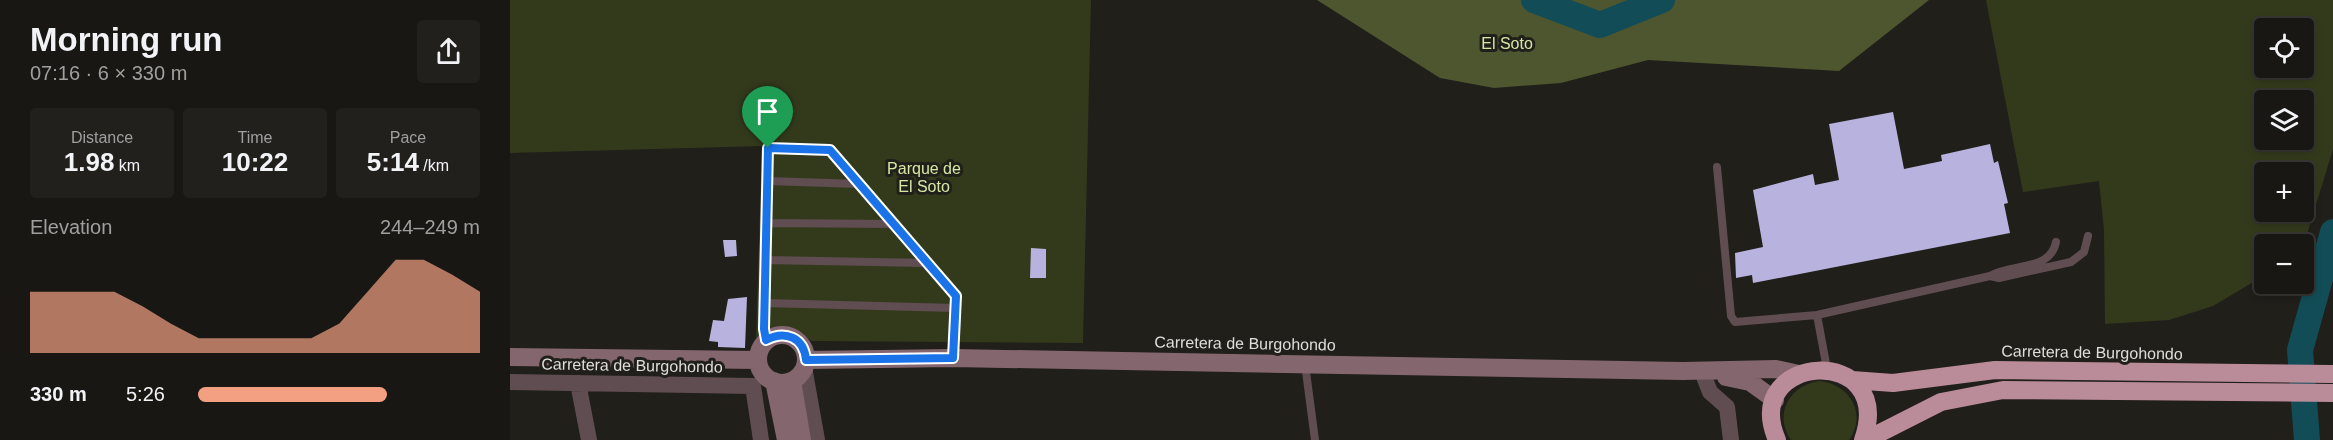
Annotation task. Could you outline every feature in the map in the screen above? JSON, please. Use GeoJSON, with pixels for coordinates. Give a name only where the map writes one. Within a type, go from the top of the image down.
{"type":"FeatureCollection","features":[{"type":"Feature","properties":{"kind":"highway"},"geometry":{"type":"LineString","coordinates":[[1775,438],[1772,415],[1775,400],[1785,385],[1799,374],[1813,369],[1827,369]]}},
{"type":"Feature","properties":{"kind":"highway","name":"Carretera de Burgohondo"},"geometry":{"type":"LineString","coordinates":[[1827,369],[1852,380],[1893,383],[1995,370],[2333,374]]}},
{"type":"Feature","properties":{"kind":"highway"},"geometry":{"type":"LineString","coordinates":[[1852,380],[1862,393],[1868,409],[1868,426],[1864,440]]}},
{"type":"Feature","properties":{"kind":"highway"},"geometry":{"type":"LineString","coordinates":[[1864,440],[1941,402],[2003,390],[2333,393]]}},
{"type":"Feature","properties":{"kind":"main road"},"geometry":{"type":"LineString","coordinates":[[768,376],[805,364],[802,345],[790,336],[775,336],[766,340],[759,352],[786,440]]}},
{"type":"Feature","properties":{"kind":"main road","name":"Carretera de Burgohondo"},"geometry":{"type":"LineString","coordinates":[[510,357],[652,358],[768,376]]}},
{"type":"Feature","properties":{"kind":"main road","name":"Carretera de Burgohondo"},"geometry":{"type":"LineString","coordinates":[[805,364],[953,358],[1683,371],[1776,369],[1799,374]]}},
{"type":"Feature","properties":{"kind":"main road","name":"Carretera de Burgohondo"},"geometry":{"type":"LineString","coordinates":[[1683,371],[1750,382],[1775,400]]}},
{"type":"Feature","properties":{"kind":"main road"},"geometry":{"type":"LineString","coordinates":[[768,376],[802,440]]}},
{"type":"Feature","properties":{"kind":"street"},"geometry":{"type":"LineString","coordinates":[[805,364],[817,440]]}},
{"type":"Feature","properties":{"kind":"street"},"geometry":{"type":"LineString","coordinates":[[1703,374],[1710,392],[1727,407],[1731,440]]}},
{"type":"Feature","properties":{"kind":"street"},"geometry":{"type":"LineString","coordinates":[[761,440],[768,376]]}},
{"type":"Feature","properties":{"kind":"street","name":"Carretera de Burgohondo"},"geometry":{"type":"LineString","coordinates":[[510,382],[578,383],[768,376]]}},
{"type":"Feature","properties":{"kind":"street"},"geometry":{"type":"LineString","coordinates":[[578,383],[589,440]]}},
{"type":"Feature","properties":{"kind":"lane"},"geometry":{"type":"LineString","coordinates":[[766,340],[768,148],[830,150],[956,296],[953,358]]}},
{"type":"Feature","properties":{"kind":"lane"},"geometry":{"type":"LineString","coordinates":[[1718,167],[1731,316],[1736,322],[1817,315],[1990,276],[2046,260],[2053,254],[2056,242]]}},
{"type":"Feature","properties":{"kind":"lane"},"geometry":{"type":"LineString","coordinates":[[768,181],[859,184]]}},
{"type":"Feature","properties":{"kind":"lane"},"geometry":{"type":"LineString","coordinates":[[767,223],[894,224]]}},
{"type":"Feature","properties":{"kind":"lane"},"geometry":{"type":"LineString","coordinates":[[1990,276],[1999,278],[2071,262],[2084,252],[2088,236]]}},
{"type":"Feature","properties":{"kind":"lane"},"geometry":{"type":"LineString","coordinates":[[766,260],[927,263]]}},
{"type":"Feature","properties":{"kind":"lane"},"geometry":{"type":"LineString","coordinates":[[765,303],[955,308]]}},
{"type":"Feature","properties":{"kind":"lane"},"geometry":{"type":"LineString","coordinates":[[1817,315],[1827,369]]}},
{"type":"Feature","properties":{"kind":"lane"},"geometry":{"type":"LineString","coordinates":[[1305,363],[1315,440]]}},
{"type":"Feature","properties":{"kind":"green space","name":"Parque de El Soto"},"geometry":{"type":"Polygon","coordinates":[[[510,0],[1091,0],[1083,343],[812,341],[794,330],[767,327],[762,337],[756,340],[762,146],[510,153],[510,0]]]}},
{"type":"Feature","properties":{"kind":"green space","name":"El Soto"},"geometry":{"type":"Polygon","coordinates":[[[1317,0],[1929,0],[1839,71],[1648,60],[1561,83],[1494,88],[1440,78],[1317,0]]]}},
{"type":"Feature","properties":{"kind":"green space"},"geometry":{"type":"Polygon","coordinates":[[[1986,0],[2333,0],[2333,149],[2314,211],[2314,162],[2254,162],[2254,222],[2311,222],[2307,234],[2254,234],[2254,282],[2213,306],[2169,320],[2105,324],[2104,230],[2099,181],[2023,192],[1986,0]]]}},
{"type":"Feature","properties":{"kind":"green space"},"geometry":{"type":"Polygon","coordinates":[[[1819,381],[1839,388],[1852,402],[1857,420],[1849,440],[1791,440],[1784,420],[1787,402],[1800,388],[1819,381]]]}},
{"type":"Feature","properties":{"kind":"building"},"geometry":{"type":"Polygon","coordinates":[[[1893,112],[1904,169],[1942,161],[1941,155],[1990,144],[1994,163],[1998,161],[2008,203],[2004,204],[2010,233],[1753,283],[1752,275],[1736,278],[1735,253],[1763,247],[1753,190],[1813,174],[1815,185],[1839,180],[1829,124],[1893,112]]]}},
{"type":"Feature","properties":{"kind":"building"},"geometry":{"type":"Polygon","coordinates":[[[723,240],[736,240],[737,256],[725,257],[723,240]]]}},
{"type":"Feature","properties":{"kind":"building"},"geometry":{"type":"Polygon","coordinates":[[[1031,248],[1046,249],[1046,278],[1030,278],[1031,248]]]}},
{"type":"Feature","properties":{"kind":"building"},"geometry":{"type":"Polygon","coordinates":[[[747,297],[745,348],[718,347],[718,342],[709,341],[713,320],[724,321],[728,299],[747,297]]]}},
{"type":"Feature","properties":{"kind":"waterway"},"geometry":{"type":"LineString","coordinates":[[1534,0],[1600,25],[1662,0]]}},
{"type":"Feature","properties":{"kind":"waterway"},"geometry":{"type":"LineString","coordinates":[[2307,440],[2300,350],[2333,232]]}},
{"type":"Feature","properties":{"kind":"route"},"geometry":{"type":"LineString","coordinates":[[768,148],[830,150],[956,296],[953,358],[806,360],[802,345],[790,336],[783,334],[766,340],[764,329],[768,148]]}}]}
